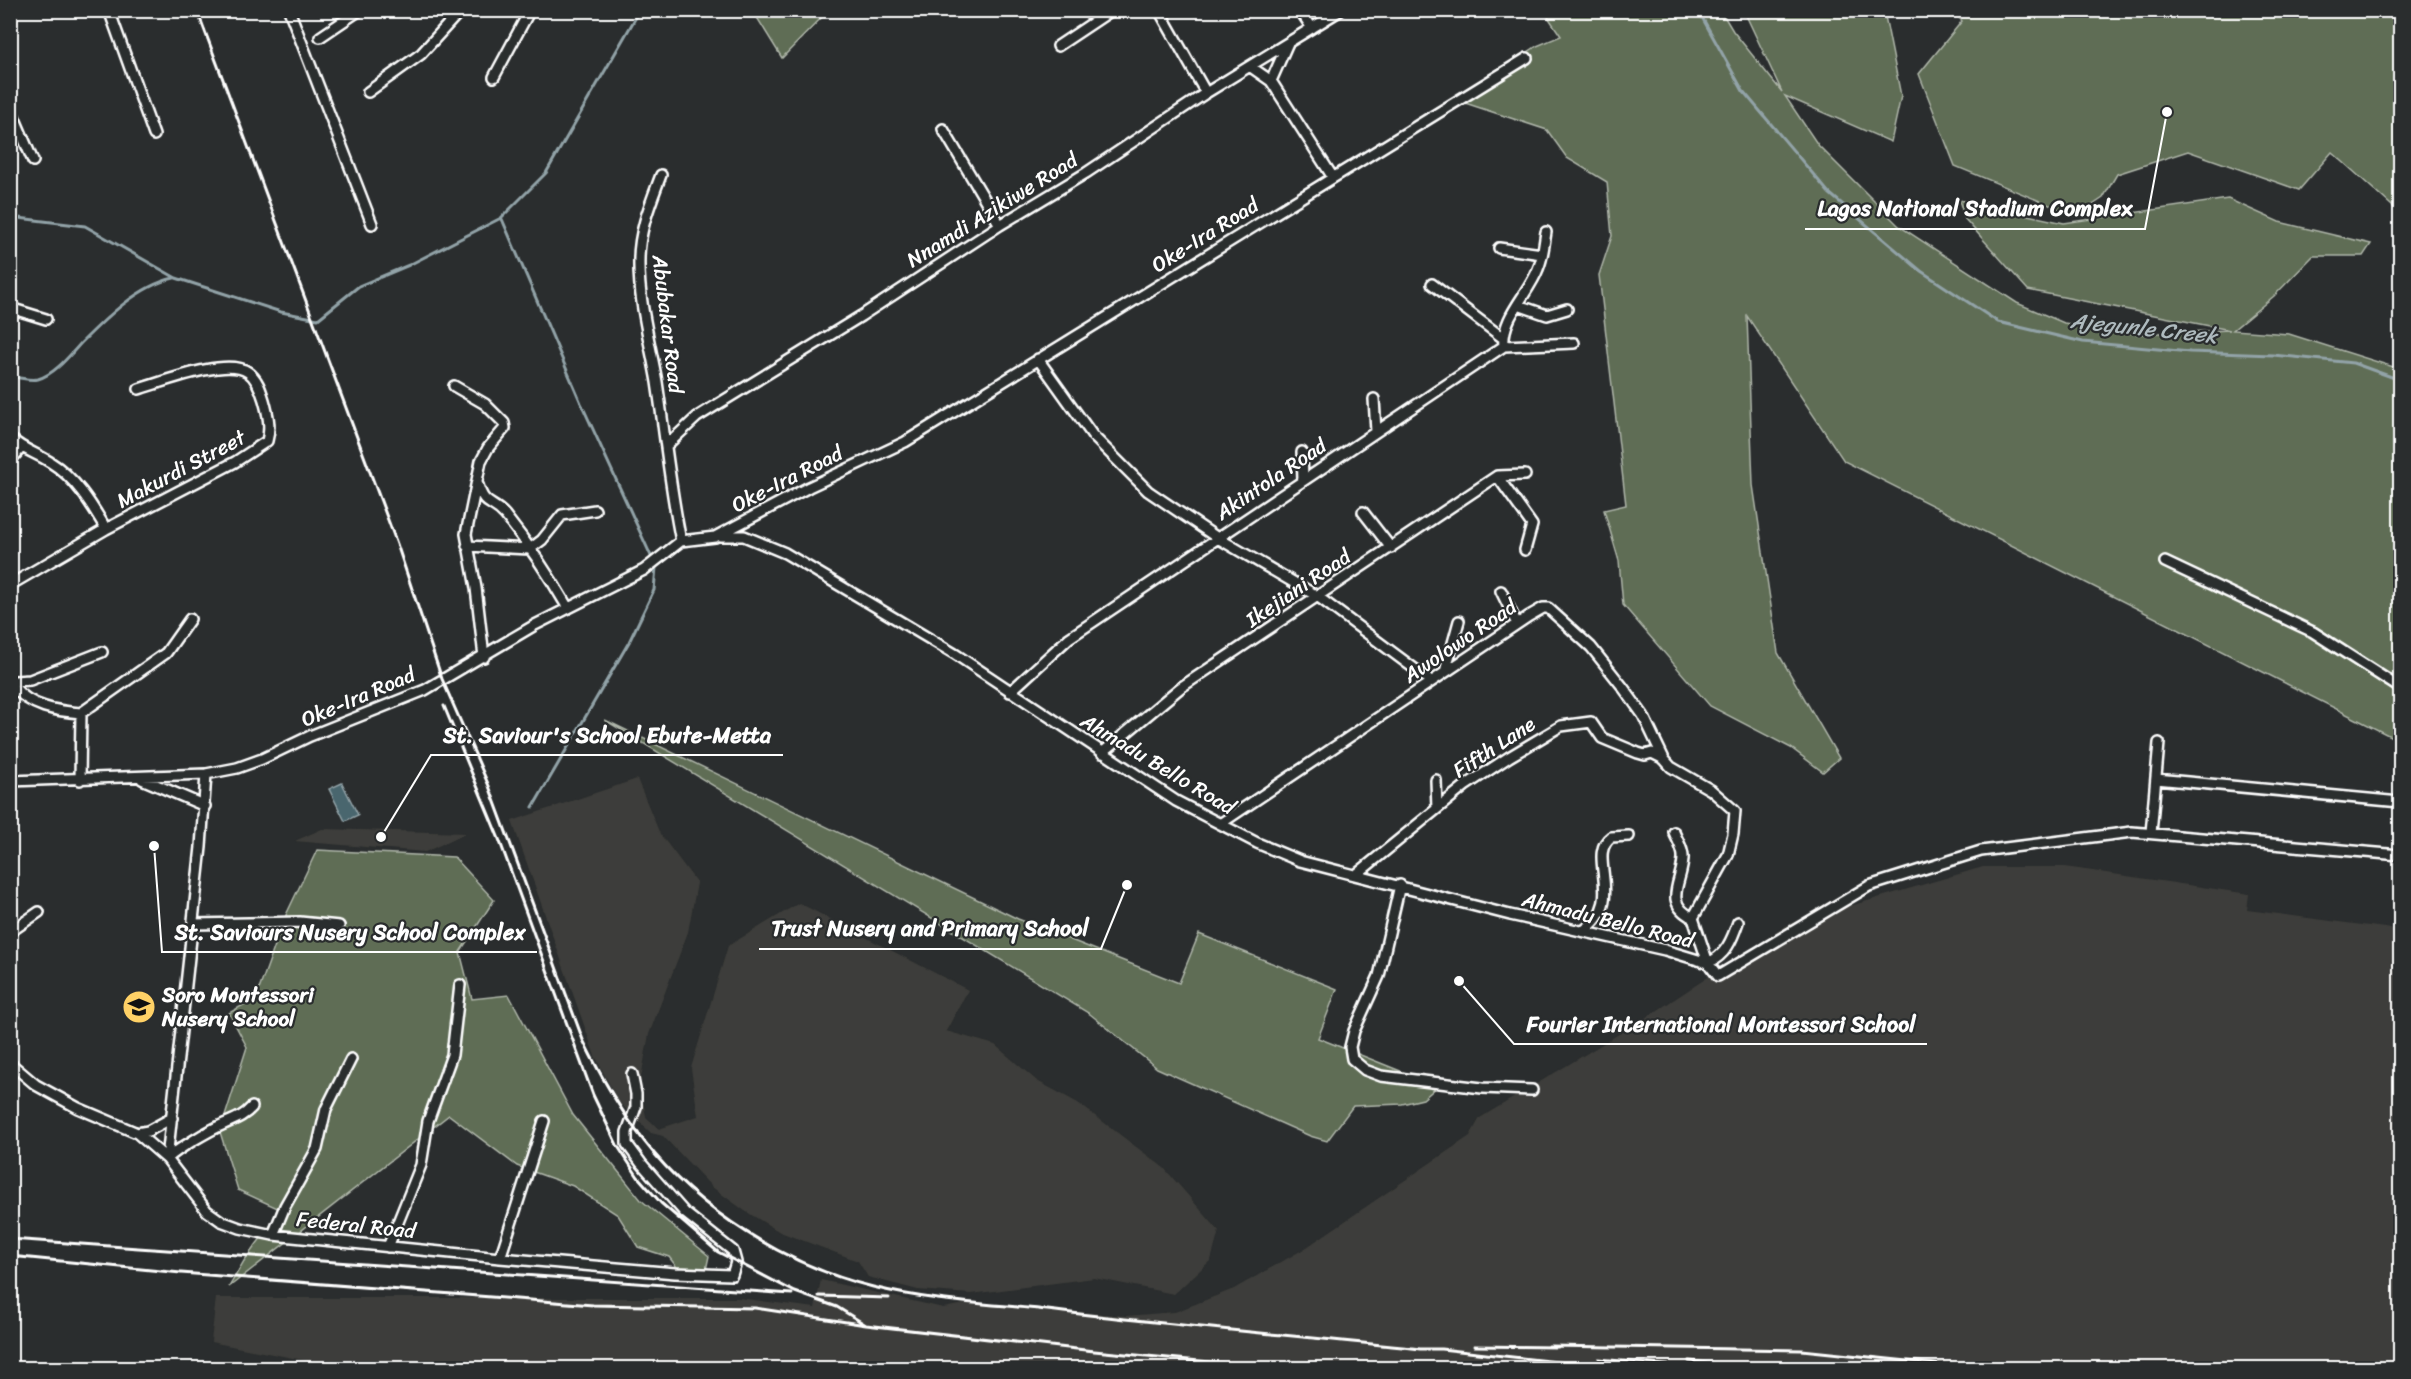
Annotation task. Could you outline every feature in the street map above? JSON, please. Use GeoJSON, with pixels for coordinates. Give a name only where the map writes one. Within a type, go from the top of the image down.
{"type":"FeatureCollection","features":[{"type":"Feature","properties":{"kind":"street"},"geometry":{"type":"LineString","coordinates":[[109,10],[154,135]]}},
{"type":"Feature","properties":{"kind":"street"},"geometry":{"type":"LineString","coordinates":[[289,10],[372,224]]}},
{"type":"Feature","properties":{"kind":"street"},"geometry":{"type":"LineString","coordinates":[[320,37],[360,10]]}},
{"type":"Feature","properties":{"kind":"street"},"geometry":{"type":"LineString","coordinates":[[368,92],[421,54],[461,10]]}},
{"type":"Feature","properties":{"kind":"street"},"geometry":{"type":"LineString","coordinates":[[494,77],[530,10]]}},
{"type":"Feature","properties":{"kind":"street"},"geometry":{"type":"LineString","coordinates":[[1058,46],[1112,10]]}},
{"type":"Feature","properties":{"kind":"street"},"geometry":{"type":"LineString","coordinates":[[1160,10],[1206,93]]}},
{"type":"Feature","properties":{"kind":"street"},"geometry":{"type":"LineString","coordinates":[[1300,10],[1312,28]]}},
{"type":"Feature","properties":{"kind":"street","name":"Nnamdi Azikiwe Road"},"geometry":{"type":"LineString","coordinates":[[667,445],[697,417],[861,316],[1000,225],[1086,173],[1206,93],[1341,10]]}},
{"type":"Feature","properties":{"kind":"street"},"geometry":{"type":"LineString","coordinates":[[1271,81],[1287,45]]}},
{"type":"Feature","properties":{"kind":"street","name":"Oke-Ira Road"},"geometry":{"type":"LineString","coordinates":[[10,781],[140,778],[206,774],[237,768],[425,690],[535,625],[644,570],[681,541],[716,537],[809,488],[905,442],[1332,176],[1527,58]]}},
{"type":"Feature","properties":{"kind":"street"},"geometry":{"type":"LineString","coordinates":[[1251,67],[1271,81],[1332,176]]}},
{"type":"Feature","properties":{"kind":"street"},"geometry":{"type":"LineString","coordinates":[[10,107],[33,161]]}},
{"type":"Feature","properties":{"kind":"street"},"geometry":{"type":"LineString","coordinates":[[943,129],[1000,225]]}},
{"type":"Feature","properties":{"kind":"street","name":"Abubakar Road"},"geometry":{"type":"LineString","coordinates":[[661,175],[642,228],[639,259],[646,322],[667,445]]}},
{"type":"Feature","properties":{"kind":"street"},"geometry":{"type":"LineString","coordinates":[[1504,342],[1518,305],[1539,269],[1546,232]]}},
{"type":"Feature","properties":{"kind":"street"},"geometry":{"type":"LineString","coordinates":[[1500,248],[1542,254]]}},
{"type":"Feature","properties":{"kind":"street"},"geometry":{"type":"LineString","coordinates":[[1432,284],[1504,342],[1574,343]]}},
{"type":"Feature","properties":{"kind":"street"},"geometry":{"type":"LineString","coordinates":[[1518,305],[1547,315],[1567,309]]}},
{"type":"Feature","properties":{"kind":"street"},"geometry":{"type":"LineString","coordinates":[[10,308],[46,319]]}},
{"type":"Feature","properties":{"kind":"street","name":"Akintola Road"},"geometry":{"type":"LineString","coordinates":[[1010,692],[1069,638],[1504,342]]}},
{"type":"Feature","properties":{"kind":"street"},"geometry":{"type":"LineString","coordinates":[[1038,358],[1093,436],[1148,491],[1216,537],[1317,596],[1431,681]]}},
{"type":"Feature","properties":{"kind":"street","name":"Makurdi Street"},"geometry":{"type":"LineString","coordinates":[[10,585],[106,529],[250,453],[267,441],[270,432],[263,395],[255,378],[246,370],[231,367],[210,369],[139,389]]}},
{"type":"Feature","properties":{"kind":"street"},"geometry":{"type":"LineString","coordinates":[[454,386],[484,404],[504,423],[505,428],[488,448],[481,461],[466,534],[476,588],[484,657]]}},
{"type":"Feature","properties":{"kind":"street"},"geometry":{"type":"LineString","coordinates":[[1374,399],[1376,431]]}},
{"type":"Feature","properties":{"kind":"street"},"geometry":{"type":"LineString","coordinates":[[10,438],[21,448],[51,462],[73,482],[90,502],[106,529]]}},
{"type":"Feature","properties":{"kind":"street"},"geometry":{"type":"LineString","coordinates":[[667,445],[672,496],[681,541]]}},
{"type":"Feature","properties":{"kind":"street"},"geometry":{"type":"LineString","coordinates":[[10,461],[21,448]]}},
{"type":"Feature","properties":{"kind":"street"},"geometry":{"type":"LineString","coordinates":[[1302,452],[1303,480]]}},
{"type":"Feature","properties":{"kind":"street"},"geometry":{"type":"LineString","coordinates":[[1497,476],[1525,475]]}},
{"type":"Feature","properties":{"kind":"street"},"geometry":{"type":"LineString","coordinates":[[1497,476],[1532,525],[1525,550]]}},
{"type":"Feature","properties":{"kind":"street","name":"Ikejiani Road"},"geometry":{"type":"LineString","coordinates":[[1102,753],[1180,688],[1497,476]]}},
{"type":"Feature","properties":{"kind":"street"},"geometry":{"type":"LineString","coordinates":[[478,482],[482,498],[502,512],[544,566],[568,608]]}},
{"type":"Feature","properties":{"kind":"street"},"geometry":{"type":"LineString","coordinates":[[467,546],[530,549],[542,540],[562,515],[595,510]]}},
{"type":"Feature","properties":{"kind":"street"},"geometry":{"type":"LineString","coordinates":[[1363,512],[1391,548]]}},
{"type":"Feature","properties":{"kind":"street","name":"Ahmadu Bello Road"},"geometry":{"type":"LineString","coordinates":[[716,537],[744,536],[785,553],[955,654],[1176,801],[1300,861],[1510,915],[1665,950],[1708,963],[1725,951],[1738,922]]}},
{"type":"Feature","properties":{"kind":"street"},"geometry":{"type":"LineString","coordinates":[[2165,562],[2313,632],[2400,688]]}},
{"type":"Feature","properties":{"kind":"street"},"geometry":{"type":"LineString","coordinates":[[1501,591],[1517,624]]}},
{"type":"Feature","properties":{"kind":"street","name":"Awolowo Road"},"geometry":{"type":"LineString","coordinates":[[1220,824],[1543,608],[1553,610],[1591,647],[1623,686],[1643,715],[1664,759],[1671,767],[1711,790],[1735,812],[1728,855],[1693,918]]}},
{"type":"Feature","properties":{"kind":"street"},"geometry":{"type":"LineString","coordinates":[[102,652],[30,680],[15,681],[14,687],[21,696],[55,711],[81,713],[166,653],[190,618]]}},
{"type":"Feature","properties":{"kind":"street"},"geometry":{"type":"LineString","coordinates":[[1445,672],[1459,621]]}},
{"type":"Feature","properties":{"kind":"street"},"geometry":{"type":"LineString","coordinates":[[80,780],[81,713]]}},
{"type":"Feature","properties":{"kind":"street","name":"Fifth Lane"},"geometry":{"type":"LineString","coordinates":[[1357,874],[1437,808],[1500,763],[1561,726],[1591,722],[1602,738],[1638,753],[1645,755],[1652,753],[1664,759]]}},
{"type":"Feature","properties":{"kind":"street"},"geometry":{"type":"LineString","coordinates":[[2151,832],[2159,743]]}},
{"type":"Feature","properties":{"kind":"street"},"geometry":{"type":"LineString","coordinates":[[167,1159],[201,847],[206,774]]}},
{"type":"Feature","properties":{"kind":"street"},"geometry":{"type":"LineString","coordinates":[[140,778],[205,806]]}},
{"type":"Feature","properties":{"kind":"street"},"geometry":{"type":"LineString","coordinates":[[2156,779],[2400,802]]}},
{"type":"Feature","properties":{"kind":"street"},"geometry":{"type":"LineString","coordinates":[[1436,780],[1437,808]]}},
{"type":"Feature","properties":{"kind":"street"},"geometry":{"type":"LineString","coordinates":[[1674,832],[1683,859],[1676,899],[1682,911],[1693,918],[1708,963],[1718,976],[1859,891],[1880,882],[1981,851],[2112,833],[2151,832],[2400,855]]}},
{"type":"Feature","properties":{"kind":"street"},"geometry":{"type":"LineString","coordinates":[[1583,931],[1592,924],[1605,904],[1603,847],[1611,837],[1629,836]]}},
{"type":"Feature","properties":{"kind":"street"},"geometry":{"type":"LineString","coordinates":[[1400,885],[1379,976],[1354,1031],[1350,1047],[1352,1059],[1365,1070],[1381,1076],[1482,1089],[1532,1090]]}},
{"type":"Feature","properties":{"kind":"street"},"geometry":{"type":"LineString","coordinates":[[10,932],[39,912]]}},
{"type":"Feature","properties":{"kind":"street"},"geometry":{"type":"LineString","coordinates":[[193,924],[300,922],[339,926]]}},
{"type":"Feature","properties":{"kind":"street"},"geometry":{"type":"LineString","coordinates":[[388,1247],[422,1165],[428,1120],[452,1055],[460,985]]}},
{"type":"Feature","properties":{"kind":"street"},"geometry":{"type":"LineString","coordinates":[[273,1235],[285,1206],[316,1149],[326,1109],[351,1059]]}},
{"type":"Feature","properties":{"kind":"street","name":"Federal Road"},"geometry":{"type":"LineString","coordinates":[[10,1063],[46,1091],[137,1134],[167,1159],[187,1187],[214,1216],[240,1228],[273,1235],[500,1258],[675,1273],[732,1275],[736,1262],[733,1251],[685,1213],[641,1164],[627,1144],[627,1132],[636,1107],[632,1074]]}},
{"type":"Feature","properties":{"kind":"street"},"geometry":{"type":"LineString","coordinates":[[167,1159],[216,1128],[242,1117],[252,1107]]}},
{"type":"Feature","properties":{"kind":"street"},"geometry":{"type":"LineString","coordinates":[[137,1134],[148,1131],[172,1118]]}},
{"type":"Feature","properties":{"kind":"street"},"geometry":{"type":"LineString","coordinates":[[500,1258],[544,1121]]}},
{"type":"Feature","properties":{"kind":"shaded area"},"geometry":{"type":"Polygon","coordinates":[[[637,779],[660,834],[697,883],[688,932],[649,1034],[640,1083],[646,1117],[659,1129],[698,1116],[691,1068],[728,946],[799,903],[968,990],[946,1031],[995,1045],[1037,1081],[1078,1103],[1164,1168],[1219,1231],[1211,1260],[1174,1294],[1094,1278],[971,1294],[918,1290],[868,1277],[858,1261],[780,1232],[745,1211],[712,1187],[663,1136],[651,1133],[618,1101],[595,1056],[512,821],[637,779]]]}},
{"type":"Feature","properties":{"kind":"shaded area"},"geometry":{"type":"Polygon","coordinates":[[[322,829],[466,833],[425,852],[295,841],[322,829]]]}},
{"type":"Feature","properties":{"kind":"shaded area"},"geometry":{"type":"Polygon","coordinates":[[[1983,867],[2065,867],[2249,894],[2247,910],[2400,930],[2400,1368],[344,1368],[211,1342],[216,1298],[738,1298],[815,1308],[821,1280],[943,1308],[971,1303],[1126,1316],[1175,1312],[1234,1289],[1304,1249],[1470,1136],[1480,1118],[1652,1014],[1789,924],[1983,867]]]}},
{"type":"Feature","properties":{"kind":"green space"},"geometry":{"type":"Polygon","coordinates":[[[753,11],[828,11],[782,58],[753,11]]]}},
{"type":"Feature","properties":{"kind":"green space"},"geometry":{"type":"Polygon","coordinates":[[[1544,11],[1721,11],[1733,31],[1782,92],[1744,11],[1884,11],[1901,96],[1891,142],[1785,96],[1818,145],[1899,226],[2017,303],[2064,323],[2137,334],[2230,330],[2028,290],[1965,219],[1959,200],[2064,223],[2228,199],[2279,222],[2371,244],[2363,256],[2313,256],[2274,296],[2233,330],[2289,334],[2400,369],[2400,741],[1844,461],[1747,316],[1753,485],[1778,653],[1839,758],[1823,772],[1791,748],[1710,706],[1623,605],[1619,561],[1604,510],[1626,505],[1599,275],[1612,236],[1607,182],[1567,158],[1547,130],[1456,100],[1537,46],[1561,36],[1544,11]]]}},
{"type":"Feature","properties":{"kind":"green space"},"geometry":{"type":"Polygon","coordinates":[[[1953,11],[2400,11],[2400,213],[2332,152],[2299,190],[2188,151],[2117,174],[2103,198],[2076,216],[1955,166],[1919,74],[1962,21],[1953,11]]]}},
{"type":"Feature","properties":{"kind":"green space"},"geometry":{"type":"Polygon","coordinates":[[[605,720],[1018,919],[1179,983],[1199,934],[1337,989],[1318,1038],[1438,1086],[1423,1099],[1402,1104],[1353,1106],[1327,1141],[1310,1136],[1157,1068],[1090,1014],[605,720]]]}},
{"type":"Feature","properties":{"kind":"green space"},"geometry":{"type":"Polygon","coordinates":[[[317,850],[454,857],[494,900],[460,952],[472,999],[509,995],[573,1115],[641,1200],[709,1256],[706,1270],[686,1279],[669,1257],[638,1247],[618,1215],[573,1186],[517,1166],[449,1115],[229,1287],[244,1261],[282,1210],[238,1190],[220,1132],[247,1047],[229,1013],[256,998],[286,915],[317,850]]]}},
{"type":"Feature","properties":{"kind":"water"},"geometry":{"type":"Polygon","coordinates":[[[342,783],[358,815],[345,821],[329,789],[342,783]]]}},
{"type":"Feature","properties":{"kind":"waterway"},"geometry":{"type":"LineString","coordinates":[[10,217],[85,226],[176,278],[281,312],[318,319],[359,286],[409,265],[501,218],[546,173],[640,10]]}},
{"type":"Feature","properties":{"kind":"waterway","name":"Ajegunle Creek"},"geometry":{"type":"LineString","coordinates":[[1698,10],[1743,91],[1829,193],[1921,271],[1998,322],[2083,342],[2353,363],[2400,380]]}},
{"type":"Feature","properties":{"kind":"waterway"},"geometry":{"type":"LineString","coordinates":[[502,219],[581,403],[656,567],[654,590],[629,642],[533,807]]}},
{"type":"Feature","properties":{"kind":"waterway"},"geometry":{"type":"LineString","coordinates":[[10,377],[35,379],[44,377],[61,364],[123,304],[148,288],[174,278]]}},
{"type":"Feature","properties":{"kind":"railway"},"geometry":{"type":"LineString","coordinates":[[197,10],[397,544],[442,679],[489,786],[583,1040],[611,1092],[635,1129],[666,1167],[718,1212],[777,1250],[841,1278],[895,1292],[1147,1321],[1612,1368]]}},
{"type":"Feature","properties":{"kind":"railway"},"geometry":{"type":"LineString","coordinates":[[444,706],[499,839],[593,1095],[617,1145],[638,1177],[661,1203],[718,1252],[795,1292],[837,1307],[866,1325]]}},
{"type":"Feature","properties":{"kind":"railway"},"geometry":{"type":"LineString","coordinates":[[10,1239],[792,1294]]}},
{"type":"Feature","properties":{"kind":"railway"},"geometry":{"type":"LineString","coordinates":[[10,1256],[181,1273],[593,1305],[755,1308],[866,1325],[1094,1351],[1274,1368]]}},
{"type":"Feature","properties":{"kind":"railway"},"geometry":{"type":"LineString","coordinates":[[819,1296],[889,1298]]}},
{"type":"Feature","properties":{"kind":"railway"},"geometry":{"type":"LineString","coordinates":[[1474,1346],[1558,1347]]}},
{"type":"Feature","properties":{"kind":"railway"},"geometry":{"type":"LineString","coordinates":[[1549,1346],[1802,1350],[1975,1368]]}},
{"type":"Feature","properties":{"kind":"railway"},"geometry":{"type":"LineString","coordinates":[[1599,1359],[1698,1368]]}},
{"type":"Feature","properties":{"kind":"railway"},"geometry":{"type":"LineString","coordinates":[[1689,1361],[1759,1368]]}},
{"type":"Feature","properties":{"kind":"place","name":"Lagos National Stadium Complex"},"geometry":{"type":"Point","coordinates":[2167,112]}},
{"type":"Feature","properties":{"kind":"place","name":"St. Saviour's School Ebute-Metta"},"geometry":{"type":"Point","coordinates":[381,837]}},
{"type":"Feature","properties":{"kind":"place","name":"St. Saviours Nusery School Complex"},"geometry":{"type":"Point","coordinates":[154,846]}},
{"type":"Feature","properties":{"kind":"place","name":"Trust Nusery and Primary School"},"geometry":{"type":"Point","coordinates":[1127,885]}},
{"type":"Feature","properties":{"kind":"place","name":"Fourier International Montessori School"},"geometry":{"type":"Point","coordinates":[1459,981]}},
{"type":"Feature","properties":{"kind":"place","name":"Soro Montessori Nusery School"},"geometry":{"type":"Point","coordinates":[139,1007]}}]}
